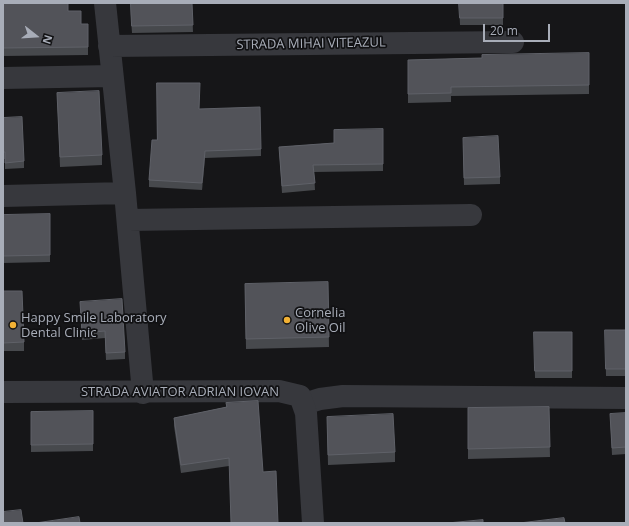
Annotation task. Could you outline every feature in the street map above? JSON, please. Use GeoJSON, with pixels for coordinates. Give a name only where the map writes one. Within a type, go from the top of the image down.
{"type":"FeatureCollection","features":[{"type":"Feature","properties":{"kind":"street"},"geometry":{"type":"LineString","coordinates":[[105,3],[126,194],[143,393]]}},
{"type":"Feature","properties":{"kind":"street","name":"STRADA MIHAI VITEAZUL"},"geometry":{"type":"LineString","coordinates":[[109,46],[513,42]]}},
{"type":"Feature","properties":{"kind":"street"},"geometry":{"type":"LineString","coordinates":[[3,78],[112,76]]}},
{"type":"Feature","properties":{"kind":"street"},"geometry":{"type":"LineString","coordinates":[[3,196],[126,194]]}},
{"type":"Feature","properties":{"kind":"street"},"geometry":{"type":"LineString","coordinates":[[128,220],[471,215]]}},
{"type":"Feature","properties":{"kind":"street","name":"STRADA AVIATOR ADRIAN IOVAN"},"geometry":{"type":"LineString","coordinates":[[3,392],[143,393],[279,391],[300,396],[304,404]]}},
{"type":"Feature","properties":{"kind":"street"},"geometry":{"type":"LineString","coordinates":[[313,523],[304,404],[320,399],[343,396],[626,398]]}},
{"type":"Feature","properties":{"kind":"building"},"geometry":{"type":"Polygon","coordinates":[[[3,3],[68,3],[68,11],[81,11],[81,24],[88,24],[88,47],[3,48],[3,3]]]}},
{"type":"Feature","properties":{"kind":"building"},"geometry":{"type":"Polygon","coordinates":[[[131,3],[192,3],[193,25],[132,26],[131,3]]]}},
{"type":"Feature","properties":{"kind":"building"},"geometry":{"type":"Polygon","coordinates":[[[459,3],[503,3],[503,18],[460,18],[459,3]]]}},
{"type":"Feature","properties":{"kind":"building"},"geometry":{"type":"Polygon","coordinates":[[[589,53],[589,85],[451,87],[451,93],[408,94],[408,60],[482,58],[482,55],[589,53]]]}},
{"type":"Feature","properties":{"kind":"building"},"geometry":{"type":"Polygon","coordinates":[[[157,83],[200,83],[199,109],[260,107],[261,149],[205,151],[202,183],[149,180],[152,140],[157,140],[157,83]]]}},
{"type":"Feature","properties":{"kind":"building"},"geometry":{"type":"Polygon","coordinates":[[[99,91],[102,155],[60,157],[57,93],[99,91]]]}},
{"type":"Feature","properties":{"kind":"building"},"geometry":{"type":"Polygon","coordinates":[[[22,117],[24,161],[5,163],[5,152],[3,152],[3,118],[22,117]]]}},
{"type":"Feature","properties":{"kind":"building"},"geometry":{"type":"Polygon","coordinates":[[[383,129],[383,164],[313,165],[315,183],[282,186],[279,147],[334,143],[334,130],[383,129]]]}},
{"type":"Feature","properties":{"kind":"building"},"geometry":{"type":"Polygon","coordinates":[[[498,136],[500,177],[464,178],[463,138],[498,136]]]}},
{"type":"Feature","properties":{"kind":"building"},"geometry":{"type":"Polygon","coordinates":[[[50,214],[50,255],[3,256],[3,215],[50,214]]]}},
{"type":"Feature","properties":{"kind":"building","name":"Cornelia Olive Oil"},"geometry":{"type":"Polygon","coordinates":[[[328,282],[329,337],[246,339],[245,284],[328,282]]]}},
{"type":"Feature","properties":{"kind":"building","name":"Happy Smile Laboratory Dental Clinic"},"geometry":{"type":"Polygon","coordinates":[[[3,291],[22,291],[24,342],[3,343],[3,291]]]}},
{"type":"Feature","properties":{"kind":"building"},"geometry":{"type":"Polygon","coordinates":[[[122,299],[125,352],[106,353],[105,331],[82,333],[80,302],[122,299]]]}},
{"type":"Feature","properties":{"kind":"building"},"geometry":{"type":"Polygon","coordinates":[[[605,330],[626,330],[626,369],[606,369],[605,330]]]}},
{"type":"Feature","properties":{"kind":"building"},"geometry":{"type":"Polygon","coordinates":[[[534,332],[572,332],[572,371],[535,371],[534,332]]]}},
{"type":"Feature","properties":{"kind":"building"},"geometry":{"type":"Polygon","coordinates":[[[258,401],[263,472],[276,471],[278,523],[231,523],[229,458],[181,465],[174,418],[227,407],[226,403],[258,401]]]}},
{"type":"Feature","properties":{"kind":"building"},"geometry":{"type":"Polygon","coordinates":[[[549,407],[550,447],[468,449],[468,408],[549,407]]]}},
{"type":"Feature","properties":{"kind":"building"},"geometry":{"type":"Polygon","coordinates":[[[93,411],[93,444],[31,445],[31,412],[93,411]]]}},
{"type":"Feature","properties":{"kind":"building"},"geometry":{"type":"Polygon","coordinates":[[[626,413],[626,447],[612,448],[610,414],[626,413]]]}},
{"type":"Feature","properties":{"kind":"building"},"geometry":{"type":"Polygon","coordinates":[[[393,414],[395,452],[328,455],[327,417],[393,414]]]}},
{"type":"Feature","properties":{"kind":"building"},"geometry":{"type":"Polygon","coordinates":[[[21,510],[23,523],[3,523],[3,512],[21,510]]]}},
{"type":"Feature","properties":{"kind":"building"},"geometry":{"type":"Polygon","coordinates":[[[79,517],[80,523],[36,523],[79,517]]]}},
{"type":"Feature","properties":{"kind":"building"},"geometry":{"type":"Polygon","coordinates":[[[564,518],[565,523],[520,523],[564,518]]]}},
{"type":"Feature","properties":{"kind":"building"},"geometry":{"type":"Polygon","coordinates":[[[483,520],[483,523],[448,523],[483,520]]]}},
{"type":"Feature","properties":{"kind":"place","name":"Cornelia Olive Oil"},"geometry":{"type":"Point","coordinates":[287,320]}},
{"type":"Feature","properties":{"kind":"place","name":"Happy Smile Laboratory Dental Clinic"},"geometry":{"type":"Point","coordinates":[13,325]}}]}
